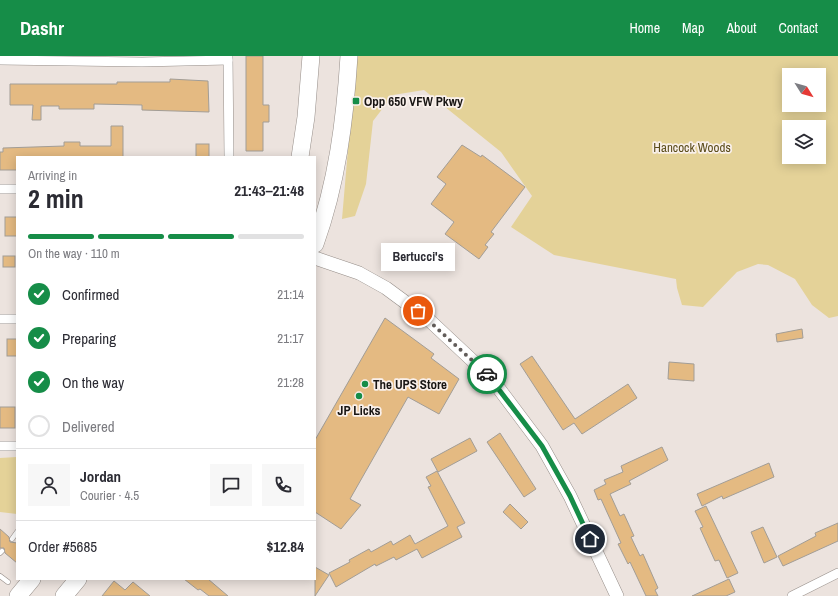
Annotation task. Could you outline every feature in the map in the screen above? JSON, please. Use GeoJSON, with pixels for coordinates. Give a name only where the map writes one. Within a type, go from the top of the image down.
{"type":"FeatureCollection","features":[{"type":"Feature","properties":{"kind":"highway"},"geometry":{"type":"LineString","coordinates":[[300,156],[306,117],[311,56]]}},
{"type":"Feature","properties":{"kind":"highway"},"geometry":{"type":"LineString","coordinates":[[316,241],[330,194],[339,153],[344,119],[349,56]]}},
{"type":"Feature","properties":{"kind":"highway"},"geometry":{"type":"LineString","coordinates":[[18,596],[31,580]]}},
{"type":"Feature","properties":{"kind":"highway"},"geometry":{"type":"LineString","coordinates":[[64,596],[77,580]]}},
{"type":"Feature","properties":{"kind":"main road"},"geometry":{"type":"LineString","coordinates":[[316,258],[359,273],[386,288],[428,319],[491,378],[542,446],[570,496],[617,596]]}},
{"type":"Feature","properties":{"kind":"street"},"geometry":{"type":"LineString","coordinates":[[0,60],[142,62],[228,58],[230,156]]}},
{"type":"Feature","properties":{"kind":"street"},"geometry":{"type":"LineString","coordinates":[[0,189],[16,189]]}},
{"type":"Feature","properties":{"kind":"street"},"geometry":{"type":"LineString","coordinates":[[0,319],[16,319]]}},
{"type":"Feature","properties":{"kind":"street"},"geometry":{"type":"LineString","coordinates":[[0,446],[16,446]]}},
{"type":"Feature","properties":{"kind":"street"},"geometry":{"type":"LineString","coordinates":[[792,596],[838,573]]}},
{"type":"Feature","properties":{"kind":"lane"},"geometry":{"type":"LineString","coordinates":[[12,539],[16,533]]}},
{"type":"Feature","properties":{"kind":"lane"},"geometry":{"type":"LineString","coordinates":[[0,576],[8,582]]}},
{"type":"Feature","properties":{"kind":"green space","name":"Hancock Woods"},"geometry":{"type":"Polygon","coordinates":[[[356,56],[838,56],[838,316],[829,318],[812,305],[795,279],[768,265],[758,264],[737,272],[703,307],[682,305],[676,279],[554,255],[511,227],[532,196],[501,152],[424,90],[393,95],[373,121],[366,184],[355,216],[342,219],[356,56]]]}},
{"type":"Feature","properties":{"kind":"green space"},"geometry":{"type":"Polygon","coordinates":[[[16,457],[16,514],[0,512],[0,458],[16,457]]]}},
{"type":"Feature","properties":{"kind":"building"},"geometry":{"type":"Polygon","coordinates":[[[246,56],[263,56],[263,105],[269,105],[269,122],[263,122],[263,151],[246,151],[246,56]]]}},
{"type":"Feature","properties":{"kind":"building"},"geometry":{"type":"Polygon","coordinates":[[[170,79],[208,81],[209,112],[142,110],[142,105],[94,104],[94,109],[59,109],[59,106],[41,106],[41,120],[32,120],[33,105],[10,105],[10,84],[117,84],[117,82],[170,82],[170,79]]]}},
{"type":"Feature","properties":{"kind":"building"},"geometry":{"type":"Polygon","coordinates":[[[111,126],[123,126],[123,156],[16,156],[16,170],[0,170],[0,152],[3,152],[3,148],[64,146],[64,142],[80,142],[80,146],[111,146],[111,126]]]}},
{"type":"Feature","properties":{"kind":"building"},"geometry":{"type":"Polygon","coordinates":[[[196,144],[209,144],[209,156],[196,156],[196,144]]]}},
{"type":"Feature","properties":{"kind":"building"},"geometry":{"type":"Polygon","coordinates":[[[462,145],[481,157],[482,155],[525,187],[491,232],[494,234],[485,245],[488,247],[479,259],[445,234],[454,222],[431,204],[446,184],[437,177],[462,145]]]}},
{"type":"Feature","properties":{"kind":"building"},"geometry":{"type":"Polygon","coordinates":[[[5,217],[16,217],[16,236],[5,236],[5,217]]]}},
{"type":"Feature","properties":{"kind":"building"},"geometry":{"type":"Polygon","coordinates":[[[3,256],[15,256],[15,267],[3,267],[3,256]]]}},
{"type":"Feature","properties":{"kind":"building"},"geometry":{"type":"Polygon","coordinates":[[[385,318],[434,354],[431,358],[459,379],[439,414],[408,397],[350,499],[361,505],[341,529],[316,513],[316,438],[385,318]]]}},
{"type":"Feature","properties":{"kind":"building"},"geometry":{"type":"Polygon","coordinates":[[[802,329],[803,338],[777,342],[776,334],[802,329]]]}},
{"type":"Feature","properties":{"kind":"building"},"geometry":{"type":"Polygon","coordinates":[[[7,339],[16,339],[16,356],[7,356],[7,339]]]}},
{"type":"Feature","properties":{"kind":"building"},"geometry":{"type":"Polygon","coordinates":[[[532,356],[575,419],[628,384],[637,398],[582,434],[574,423],[563,430],[520,364],[532,356]]]}},
{"type":"Feature","properties":{"kind":"building"},"geometry":{"type":"Polygon","coordinates":[[[669,362],[694,364],[694,381],[668,379],[669,362]]]}},
{"type":"Feature","properties":{"kind":"building"},"geometry":{"type":"Polygon","coordinates":[[[0,407],[15,407],[15,428],[0,428],[0,407]]]}},
{"type":"Feature","properties":{"kind":"building"},"geometry":{"type":"Polygon","coordinates":[[[500,433],[536,489],[524,497],[487,442],[500,433]]]}},
{"type":"Feature","properties":{"kind":"building"},"geometry":{"type":"Polygon","coordinates":[[[470,438],[477,451],[438,472],[431,459],[470,438]]]}},
{"type":"Feature","properties":{"kind":"building"},"geometry":{"type":"Polygon","coordinates":[[[662,447],[668,460],[629,481],[631,484],[610,494],[620,516],[624,514],[634,536],[631,537],[640,556],[643,554],[658,588],[655,590],[658,596],[646,596],[630,562],[628,564],[618,544],[621,543],[601,499],[598,500],[594,490],[606,484],[604,480],[623,472],[621,466],[662,447]]]}},
{"type":"Feature","properties":{"kind":"building"},"geometry":{"type":"Polygon","coordinates":[[[769,463],[774,477],[723,499],[722,496],[702,506],[697,494],[769,463]]]}},
{"type":"Feature","properties":{"kind":"building"},"geometry":{"type":"Polygon","coordinates":[[[437,471],[465,523],[457,527],[462,537],[422,558],[417,549],[396,560],[394,557],[376,566],[375,564],[336,587],[329,573],[350,562],[349,560],[369,549],[371,552],[391,541],[393,545],[410,535],[415,544],[448,526],[428,487],[431,486],[426,477],[437,471]]]}},
{"type":"Feature","properties":{"kind":"building"},"geometry":{"type":"Polygon","coordinates":[[[510,504],[528,522],[521,529],[503,512],[510,504]]]}},
{"type":"Feature","properties":{"kind":"building"},"geometry":{"type":"Polygon","coordinates":[[[706,506],[738,573],[727,578],[719,560],[715,561],[700,528],[703,527],[695,511],[706,506]]]}},
{"type":"Feature","properties":{"kind":"building"},"geometry":{"type":"Polygon","coordinates":[[[838,523],[838,541],[783,566],[778,556],[816,536],[815,533],[838,523]]]}},
{"type":"Feature","properties":{"kind":"building"},"geometry":{"type":"Polygon","coordinates":[[[763,527],[777,557],[764,563],[751,532],[763,527]]]}},
{"type":"Feature","properties":{"kind":"building"},"geometry":{"type":"Polygon","coordinates":[[[0,529],[9,537],[10,542],[16,543],[16,562],[5,553],[4,548],[0,548],[0,529]]]}},
{"type":"Feature","properties":{"kind":"building"},"geometry":{"type":"Polygon","coordinates":[[[316,568],[329,575],[315,596],[315,580],[316,568]]]}},
{"type":"Feature","properties":{"kind":"building"},"geometry":{"type":"Polygon","coordinates":[[[729,579],[735,592],[726,596],[692,596],[729,579]]]}},
{"type":"Feature","properties":{"kind":"building"},"geometry":{"type":"Polygon","coordinates":[[[185,580],[209,580],[228,596],[209,596],[200,589],[198,590],[185,580]]]}},
{"type":"Feature","properties":{"kind":"building"},"geometry":{"type":"Polygon","coordinates":[[[114,581],[125,590],[133,582],[150,596],[102,596],[114,581]]]}},
{"type":"Feature","properties":{"kind":"way so far"},"geometry":{"type":"LineString","coordinates":[[418,311],[474,360],[487,374]]}},
{"type":"Feature","properties":{"kind":"place","name":"Opp 650 VFW Pkwy"},"geometry":{"type":"Point","coordinates":[356,101]}},
{"type":"Feature","properties":{"kind":"place","name":"Bertucci's"},"geometry":{"type":"Point","coordinates":[418,311]}},
{"type":"Feature","properties":{"kind":"place","name":"The UPS Store"},"geometry":{"type":"Point","coordinates":[365,384]}},
{"type":"Feature","properties":{"kind":"place","name":"JP Licks"},"geometry":{"type":"Point","coordinates":[359,396]}},
{"type":"Feature","properties":{"kind":"route"},"geometry":{"type":"LineString","coordinates":[[487,374],[542,446],[570,496],[590,539]]}}]}
